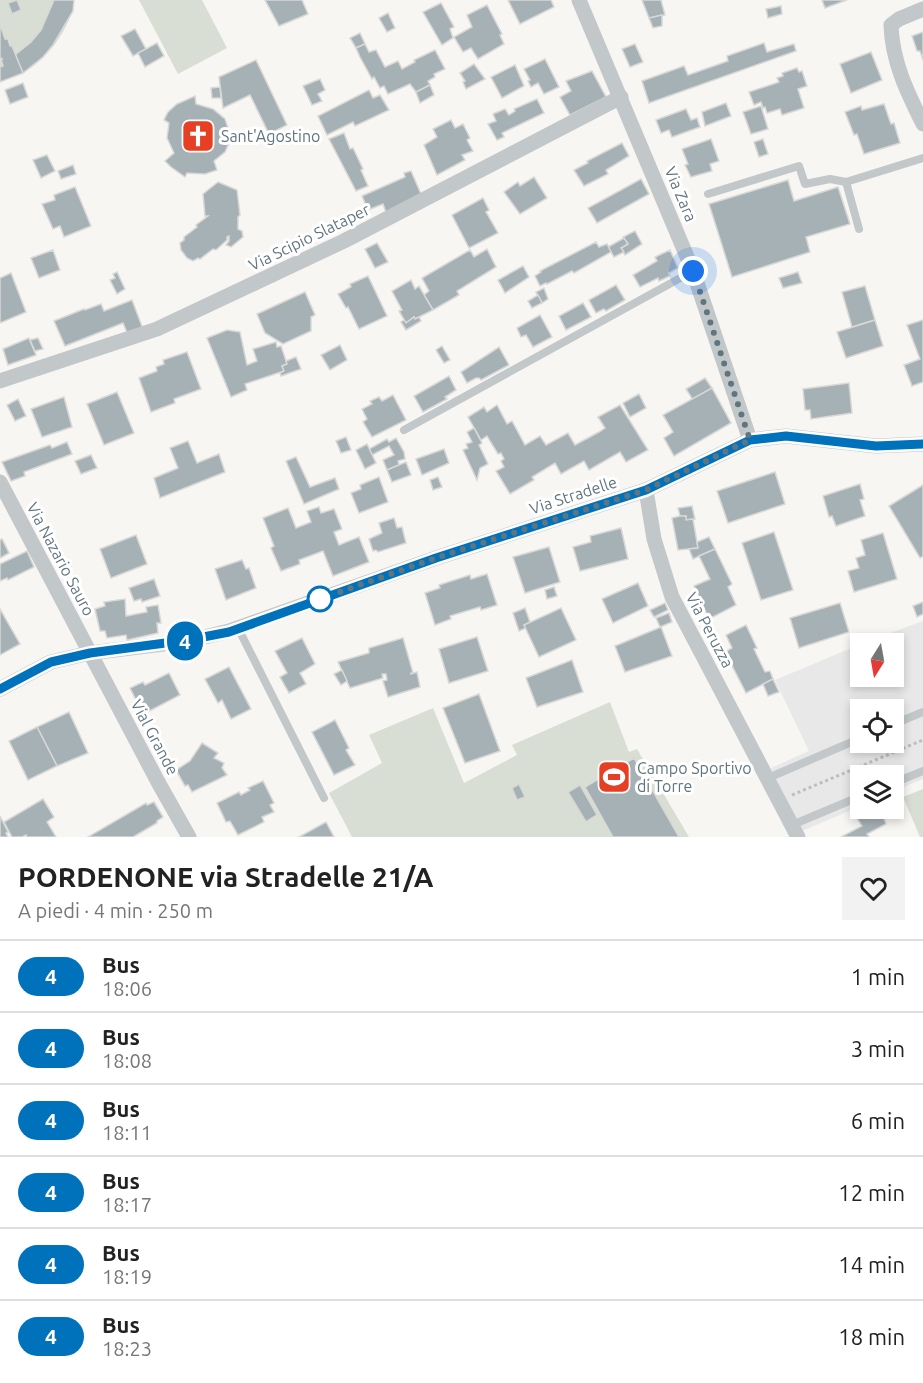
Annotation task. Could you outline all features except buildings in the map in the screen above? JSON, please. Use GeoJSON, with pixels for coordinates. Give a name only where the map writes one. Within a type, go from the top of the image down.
{"type":"FeatureCollection","features":[{"type":"Feature","properties":{"kind":"street","name":"Via Zara"},"geometry":{"type":"LineString","coordinates":[[579,0],[693,271],[750,440]]}},
{"type":"Feature","properties":{"kind":"street"},"geometry":{"type":"LineString","coordinates":[[923,9],[891,25],[892,46],[908,95],[923,124]]}},
{"type":"Feature","properties":{"kind":"street","name":"Via Scipio Slataper"},"geometry":{"type":"LineString","coordinates":[[0,381],[157,329],[344,241],[621,97]]}},
{"type":"Feature","properties":{"kind":"street","name":"Via Stradelle"},"geometry":{"type":"LineString","coordinates":[[0,689],[51,662],[90,653],[188,640],[238,628],[436,558],[646,490],[750,440],[786,436],[876,446],[923,444]]}},
{"type":"Feature","properties":{"kind":"street","name":"Via Nazario Sauro"},"geometry":{"type":"LineString","coordinates":[[0,482],[90,653]]}},
{"type":"Feature","properties":{"kind":"street","name":"Via Peruzza"},"geometry":{"type":"LineString","coordinates":[[646,490],[654,539],[672,597],[795,831]]}},
{"type":"Feature","properties":{"kind":"street","name":"Vial Grande"},"geometry":{"type":"LineString","coordinates":[[90,653],[189,837]]}},
{"type":"Feature","properties":{"kind":"lane"},"geometry":{"type":"LineString","coordinates":[[708,194],[798,166],[805,184],[830,179],[846,182],[923,158]]}},
{"type":"Feature","properties":{"kind":"lane"},"geometry":{"type":"LineString","coordinates":[[846,182],[859,229]]}},
{"type":"Feature","properties":{"kind":"lane"},"geometry":{"type":"LineString","coordinates":[[404,430],[693,271]]}},
{"type":"Feature","properties":{"kind":"lane"},"geometry":{"type":"LineString","coordinates":[[238,628],[324,798]]}},
{"type":"Feature","properties":{"kind":"lane"},"geometry":{"type":"LineString","coordinates":[[904,720],[923,712]]}},
{"type":"Feature","properties":{"kind":"lane"},"geometry":{"type":"LineString","coordinates":[[768,778],[850,743]]}},
{"type":"Feature","properties":{"kind":"lane"},"geometry":{"type":"LineString","coordinates":[[904,779],[923,771]]}},
{"type":"Feature","properties":{"kind":"lane","name":"Via Peruzza"},"geometry":{"type":"LineString","coordinates":[[795,831],[850,802]]}},
{"type":"Feature","properties":{"kind":"path"},"geometry":{"type":"LineString","coordinates":[[780,801],[923,740]]}},
{"type":"Feature","properties":{"kind":"shaded area"},"geometry":{"type":"Polygon","coordinates":[[[0,0],[74,0],[63,32],[49,52],[23,73],[0,82],[0,0]]]}},
{"type":"Feature","properties":{"kind":"shaded area"},"geometry":{"type":"Polygon","coordinates":[[[139,0],[202,0],[227,48],[178,74],[139,0]]]}},
{"type":"Feature","properties":{"kind":"shaded area"},"geometry":{"type":"Polygon","coordinates":[[[923,621],[923,779],[904,787],[904,765],[850,765],[850,811],[802,831],[771,768],[809,751],[775,680],[850,649],[850,687],[904,687],[904,633],[890,633],[923,621]]]}},
{"type":"Feature","properties":{"kind":"shaded area"},"geometry":{"type":"Polygon","coordinates":[[[610,702],[629,752],[637,749],[689,837],[352,837],[329,793],[382,763],[369,735],[433,708],[464,783],[517,755],[512,745],[610,702]]]}},
{"type":"Feature","properties":{"kind":"shaded area"},"geometry":{"type":"Polygon","coordinates":[[[923,789],[923,837],[920,837],[904,797],[923,789]]]}},
{"type":"Feature","properties":{"kind":"bus line","name":"4"},"geometry":{"type":"LineString","coordinates":[[0,689],[51,662],[90,653],[229,632],[436,558],[646,490],[750,440],[786,436],[876,446],[923,444]]}},
{"type":"Feature","properties":{"kind":"place","name":"Sant'Agostino"},"geometry":{"type":"Point","coordinates":[198,136]}},
{"type":"Feature","properties":{"kind":"place","name":"Campo Sportivo di Torre"},"geometry":{"type":"Point","coordinates":[614,777]}},
{"type":"Feature","properties":{"kind":"route"},"geometry":{"type":"LineString","coordinates":[[320,599],[436,558],[646,490],[750,440],[693,271]]}}]}
